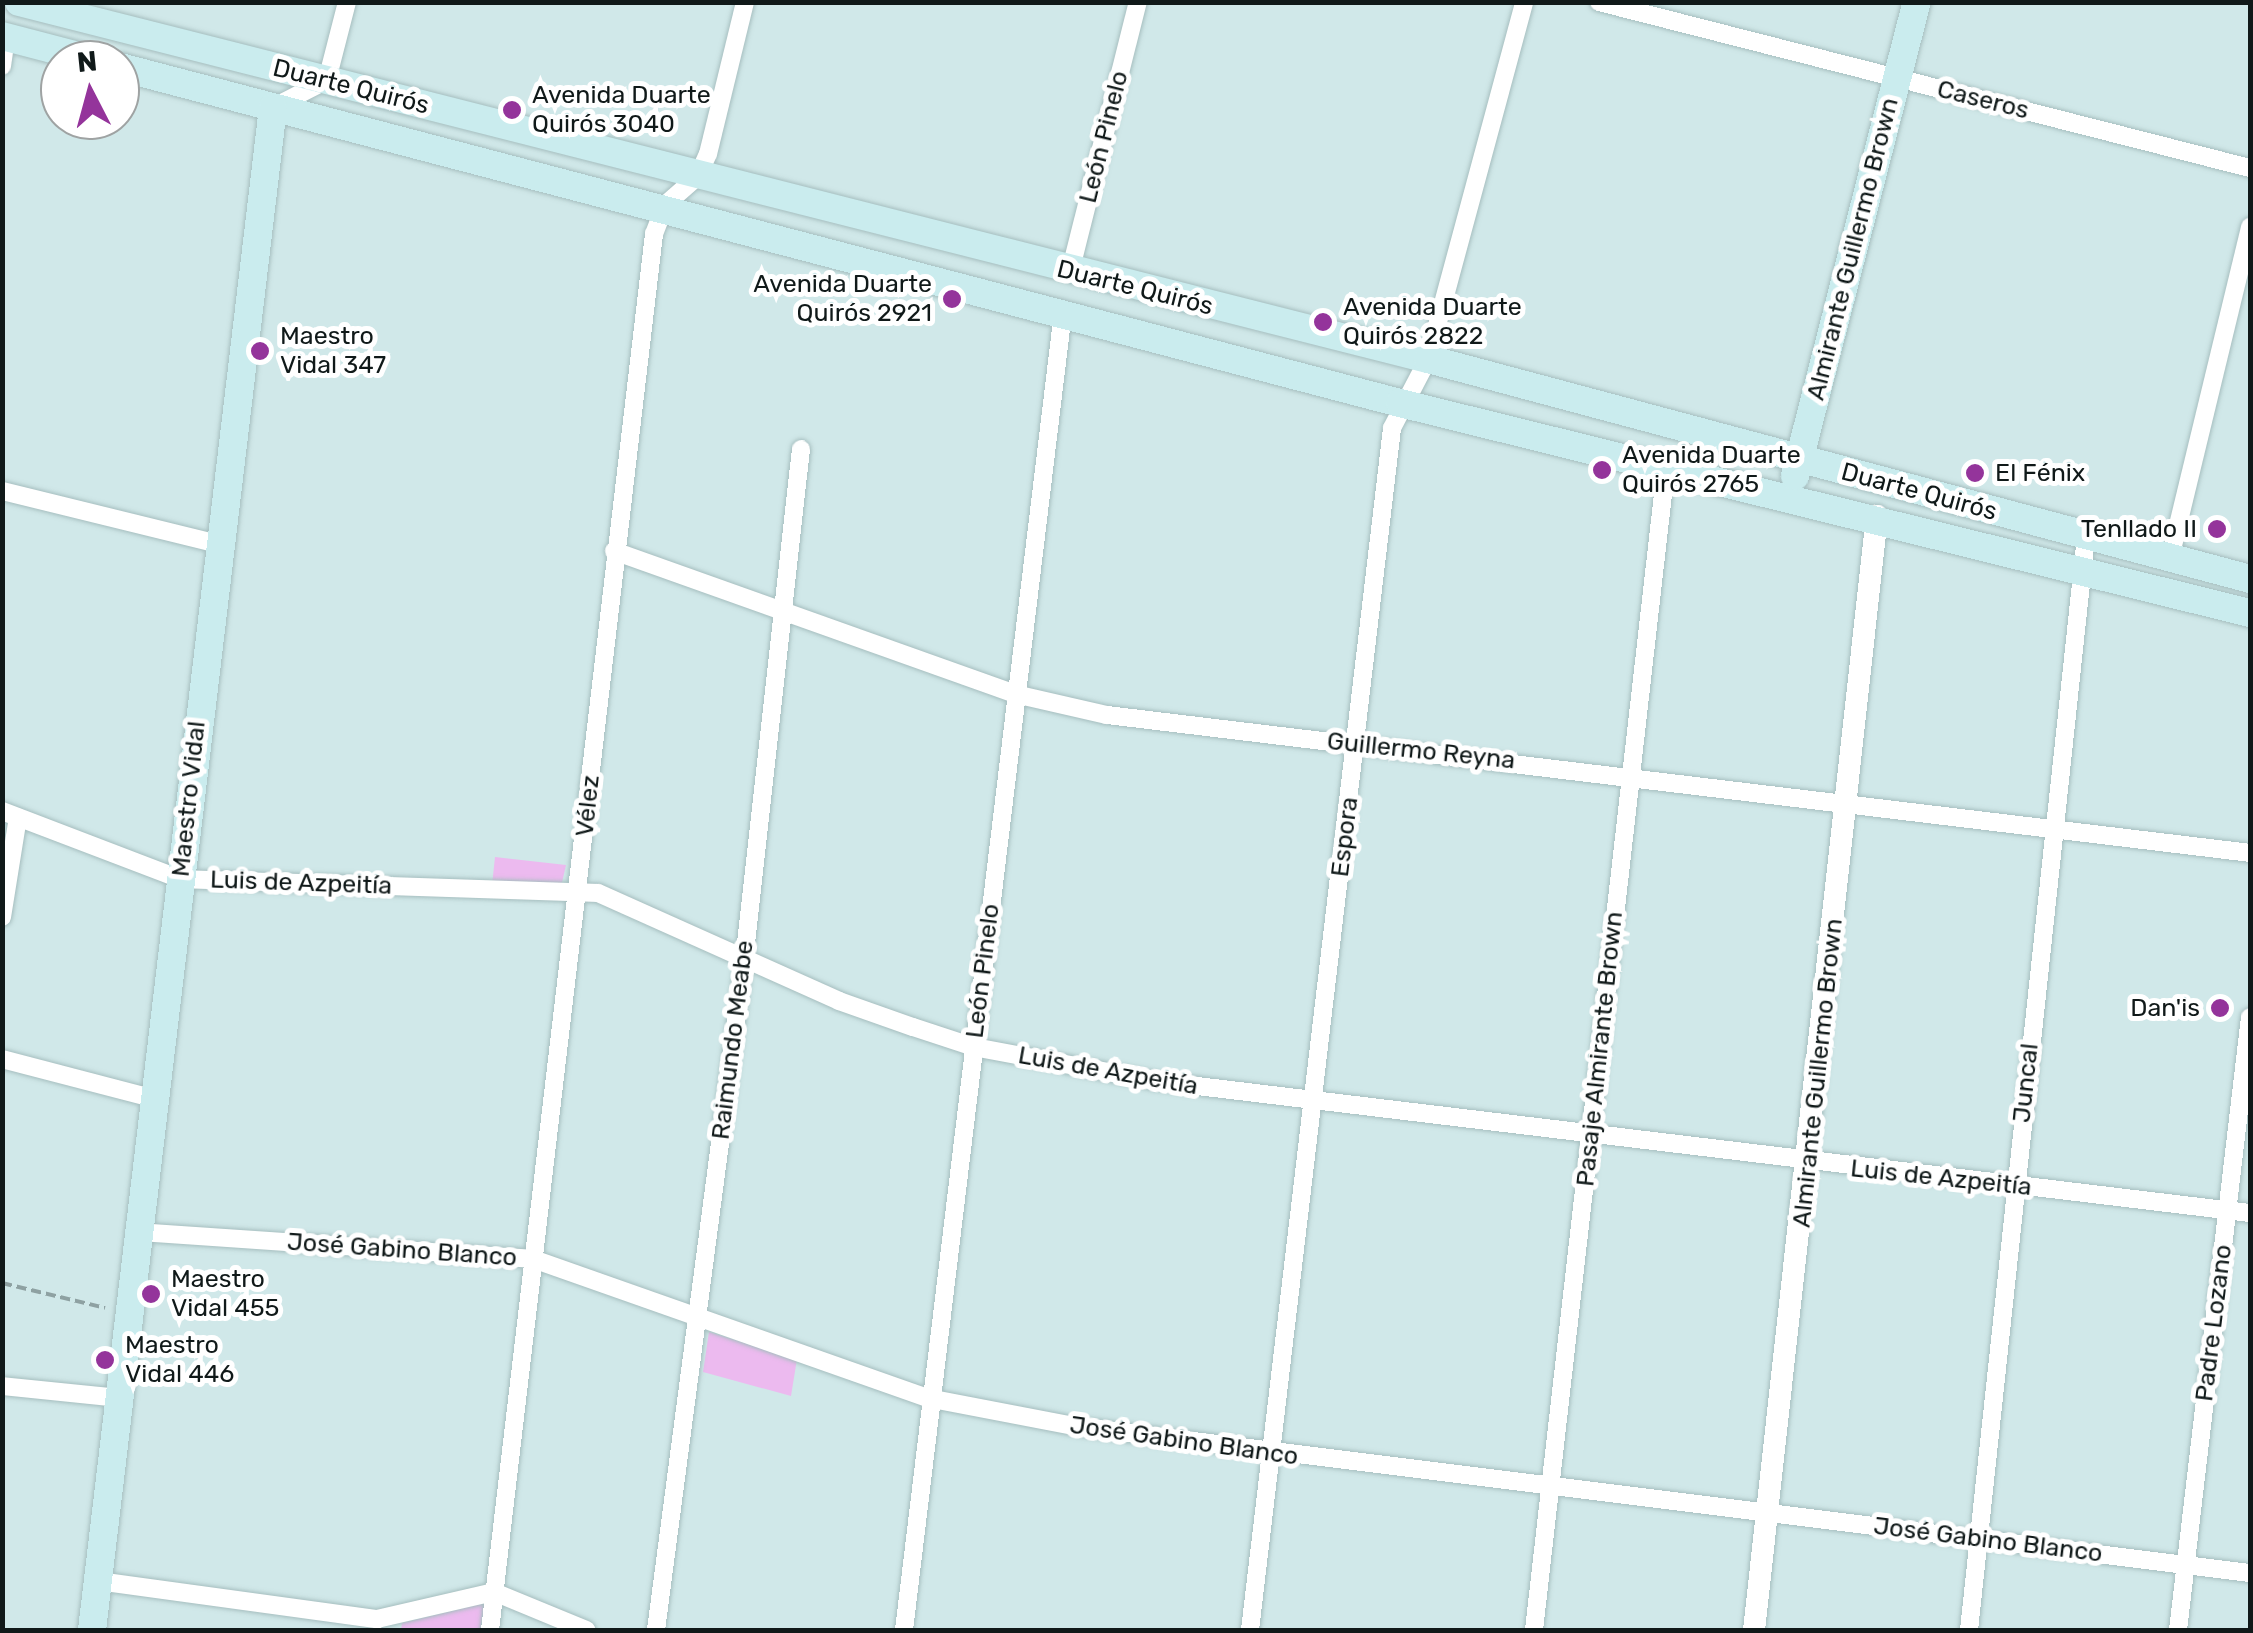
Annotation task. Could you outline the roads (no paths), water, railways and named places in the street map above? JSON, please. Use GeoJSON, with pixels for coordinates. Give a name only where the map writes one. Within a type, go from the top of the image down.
{"type":"FeatureCollection","features":[{"type":"Feature","properties":{"kind":"main road","name":"Duarte Quirós"},"geometry":{"type":"LineString","coordinates":[[19,2],[1070,272],[1428,359],[2250,579]]}},
{"type":"Feature","properties":{"kind":"main road","name":"Almirante Guillermo Brown"},"geometry":{"type":"LineString","coordinates":[[1790,496],[1917,2]]}},
{"type":"Feature","properties":{"kind":"main road"},"geometry":{"type":"LineString","coordinates":[[4,36],[40,46]]}},
{"type":"Feature","properties":{"kind":"main road","name":"Duarte Quirós"},"geometry":{"type":"LineString","coordinates":[[140,72],[665,206],[1400,403],[1877,516],[2250,613]]}},
{"type":"Feature","properties":{"kind":"main road","name":"Maestro Vidal"},"geometry":{"type":"LineString","coordinates":[[92,1630],[217,544],[273,108]]}},
{"type":"Feature","properties":{"kind":"street"},"geometry":{"type":"LineString","coordinates":[[273,108],[327,80],[347,2]]}},
{"type":"Feature","properties":{"kind":"street"},"geometry":{"type":"LineString","coordinates":[[665,206],[698,176],[745,2]]}},
{"type":"Feature","properties":{"kind":"street","name":"León Pinelo"},"geometry":{"type":"LineString","coordinates":[[1070,272],[1138,2]]}},
{"type":"Feature","properties":{"kind":"street","name":"Espora"},"geometry":{"type":"LineString","coordinates":[[1250,1630],[1392,428],[1400,403],[1428,359],[1524,2]]}},
{"type":"Feature","properties":{"kind":"street","name":"Caseros"},"geometry":{"type":"LineString","coordinates":[[1599,2],[2250,168]]}},
{"type":"Feature","properties":{"kind":"street"},"geometry":{"type":"LineString","coordinates":[[2,66],[4,36]]}},
{"type":"Feature","properties":{"kind":"street","name":"Vélez"},"geometry":{"type":"LineString","coordinates":[[490,1630],[580,891],[614,550],[654,234],[665,206]]}},
{"type":"Feature","properties":{"kind":"street"},"geometry":{"type":"LineString","coordinates":[[2170,558],[2250,227]]}},
{"type":"Feature","properties":{"kind":"street","name":"León Pinelo"},"geometry":{"type":"LineString","coordinates":[[904,1630],[928,1398],[1063,312]]}},
{"type":"Feature","properties":{"kind":"street","name":"Raimundo Meabe"},"geometry":{"type":"LineString","coordinates":[[656,1630],[744,961],[801,450]]}},
{"type":"Feature","properties":{"kind":"street","name":"Pasaje Almirante Brown"},"geometry":{"type":"LineString","coordinates":[[1534,1630],[1666,468]]}},
{"type":"Feature","properties":{"kind":"street"},"geometry":{"type":"LineString","coordinates":[[2,491],[217,544]]}},
{"type":"Feature","properties":{"kind":"street","name":"Almirante Guillermo Brown"},"geometry":{"type":"LineString","coordinates":[[1754,1630],[1809,1165],[1877,516]]}},
{"type":"Feature","properties":{"kind":"street","name":"Juncal"},"geometry":{"type":"LineString","coordinates":[[1968,1630],[2086,537]]}},
{"type":"Feature","properties":{"kind":"street","name":"Guillermo Reyna"},"geometry":{"type":"LineString","coordinates":[[614,550],[1015,694],[1157,722],[1631,774],[2250,852]]}},
{"type":"Feature","properties":{"kind":"street"},"geometry":{"type":"LineString","coordinates":[[2,918],[10,814]]}},
{"type":"Feature","properties":{"kind":"street","name":"Luis de Azpeitía"},"geometry":{"type":"LineString","coordinates":[[10,814],[180,879],[580,891],[608,897],[744,961],[974,1047],[1313,1105],[2250,1213]]}},
{"type":"Feature","properties":{"kind":"street","name":"Padre Lozano"},"geometry":{"type":"LineString","coordinates":[[2178,1630],[2250,1016]]}},
{"type":"Feature","properties":{"kind":"street"},"geometry":{"type":"LineString","coordinates":[[2,1059],[152,1098]]}},
{"type":"Feature","properties":{"kind":"street","name":"José Gabino Blanco"},"geometry":{"type":"LineString","coordinates":[[138,1232],[534,1259],[697,1312],[928,1398],[1272,1454],[2250,1572]]}},
{"type":"Feature","properties":{"kind":"street"},"geometry":{"type":"LineString","coordinates":[[2,1386],[120,1398]]}},
{"type":"Feature","properties":{"kind":"street"},"geometry":{"type":"LineString","coordinates":[[98,1581],[378,1619],[494,1592],[586,1630]]}},
{"type":"Feature","properties":{"kind":"place","name":"Avenida Duarte Quirós 3040"},"geometry":{"type":"Point","coordinates":[512,110]}},
{"type":"Feature","properties":{"kind":"place","name":"Avenida Duarte Quirós 2921"},"geometry":{"type":"Point","coordinates":[952,299]}},
{"type":"Feature","properties":{"kind":"place","name":"Avenida Duarte Quirós 2822"},"geometry":{"type":"Point","coordinates":[1323,322]}},
{"type":"Feature","properties":{"kind":"place","name":"Maestro Vidal 347"},"geometry":{"type":"Point","coordinates":[260,351]}},
{"type":"Feature","properties":{"kind":"place","name":"Avenida Duarte Quirós 2765"},"geometry":{"type":"Point","coordinates":[1602,470]}},
{"type":"Feature","properties":{"kind":"place","name":"El Fénix"},"geometry":{"type":"Point","coordinates":[1975,473]}},
{"type":"Feature","properties":{"kind":"place","name":"Tenllado II"},"geometry":{"type":"Point","coordinates":[2217,529]}},
{"type":"Feature","properties":{"kind":"place","name":"Dan'is"},"geometry":{"type":"Point","coordinates":[2220,1008]}},
{"type":"Feature","properties":{"kind":"place","name":"Maestro Vidal 455"},"geometry":{"type":"Point","coordinates":[151,1294]}},
{"type":"Feature","properties":{"kind":"place","name":"Maestro Vidal 446"},"geometry":{"type":"Point","coordinates":[105,1360]}}]}
